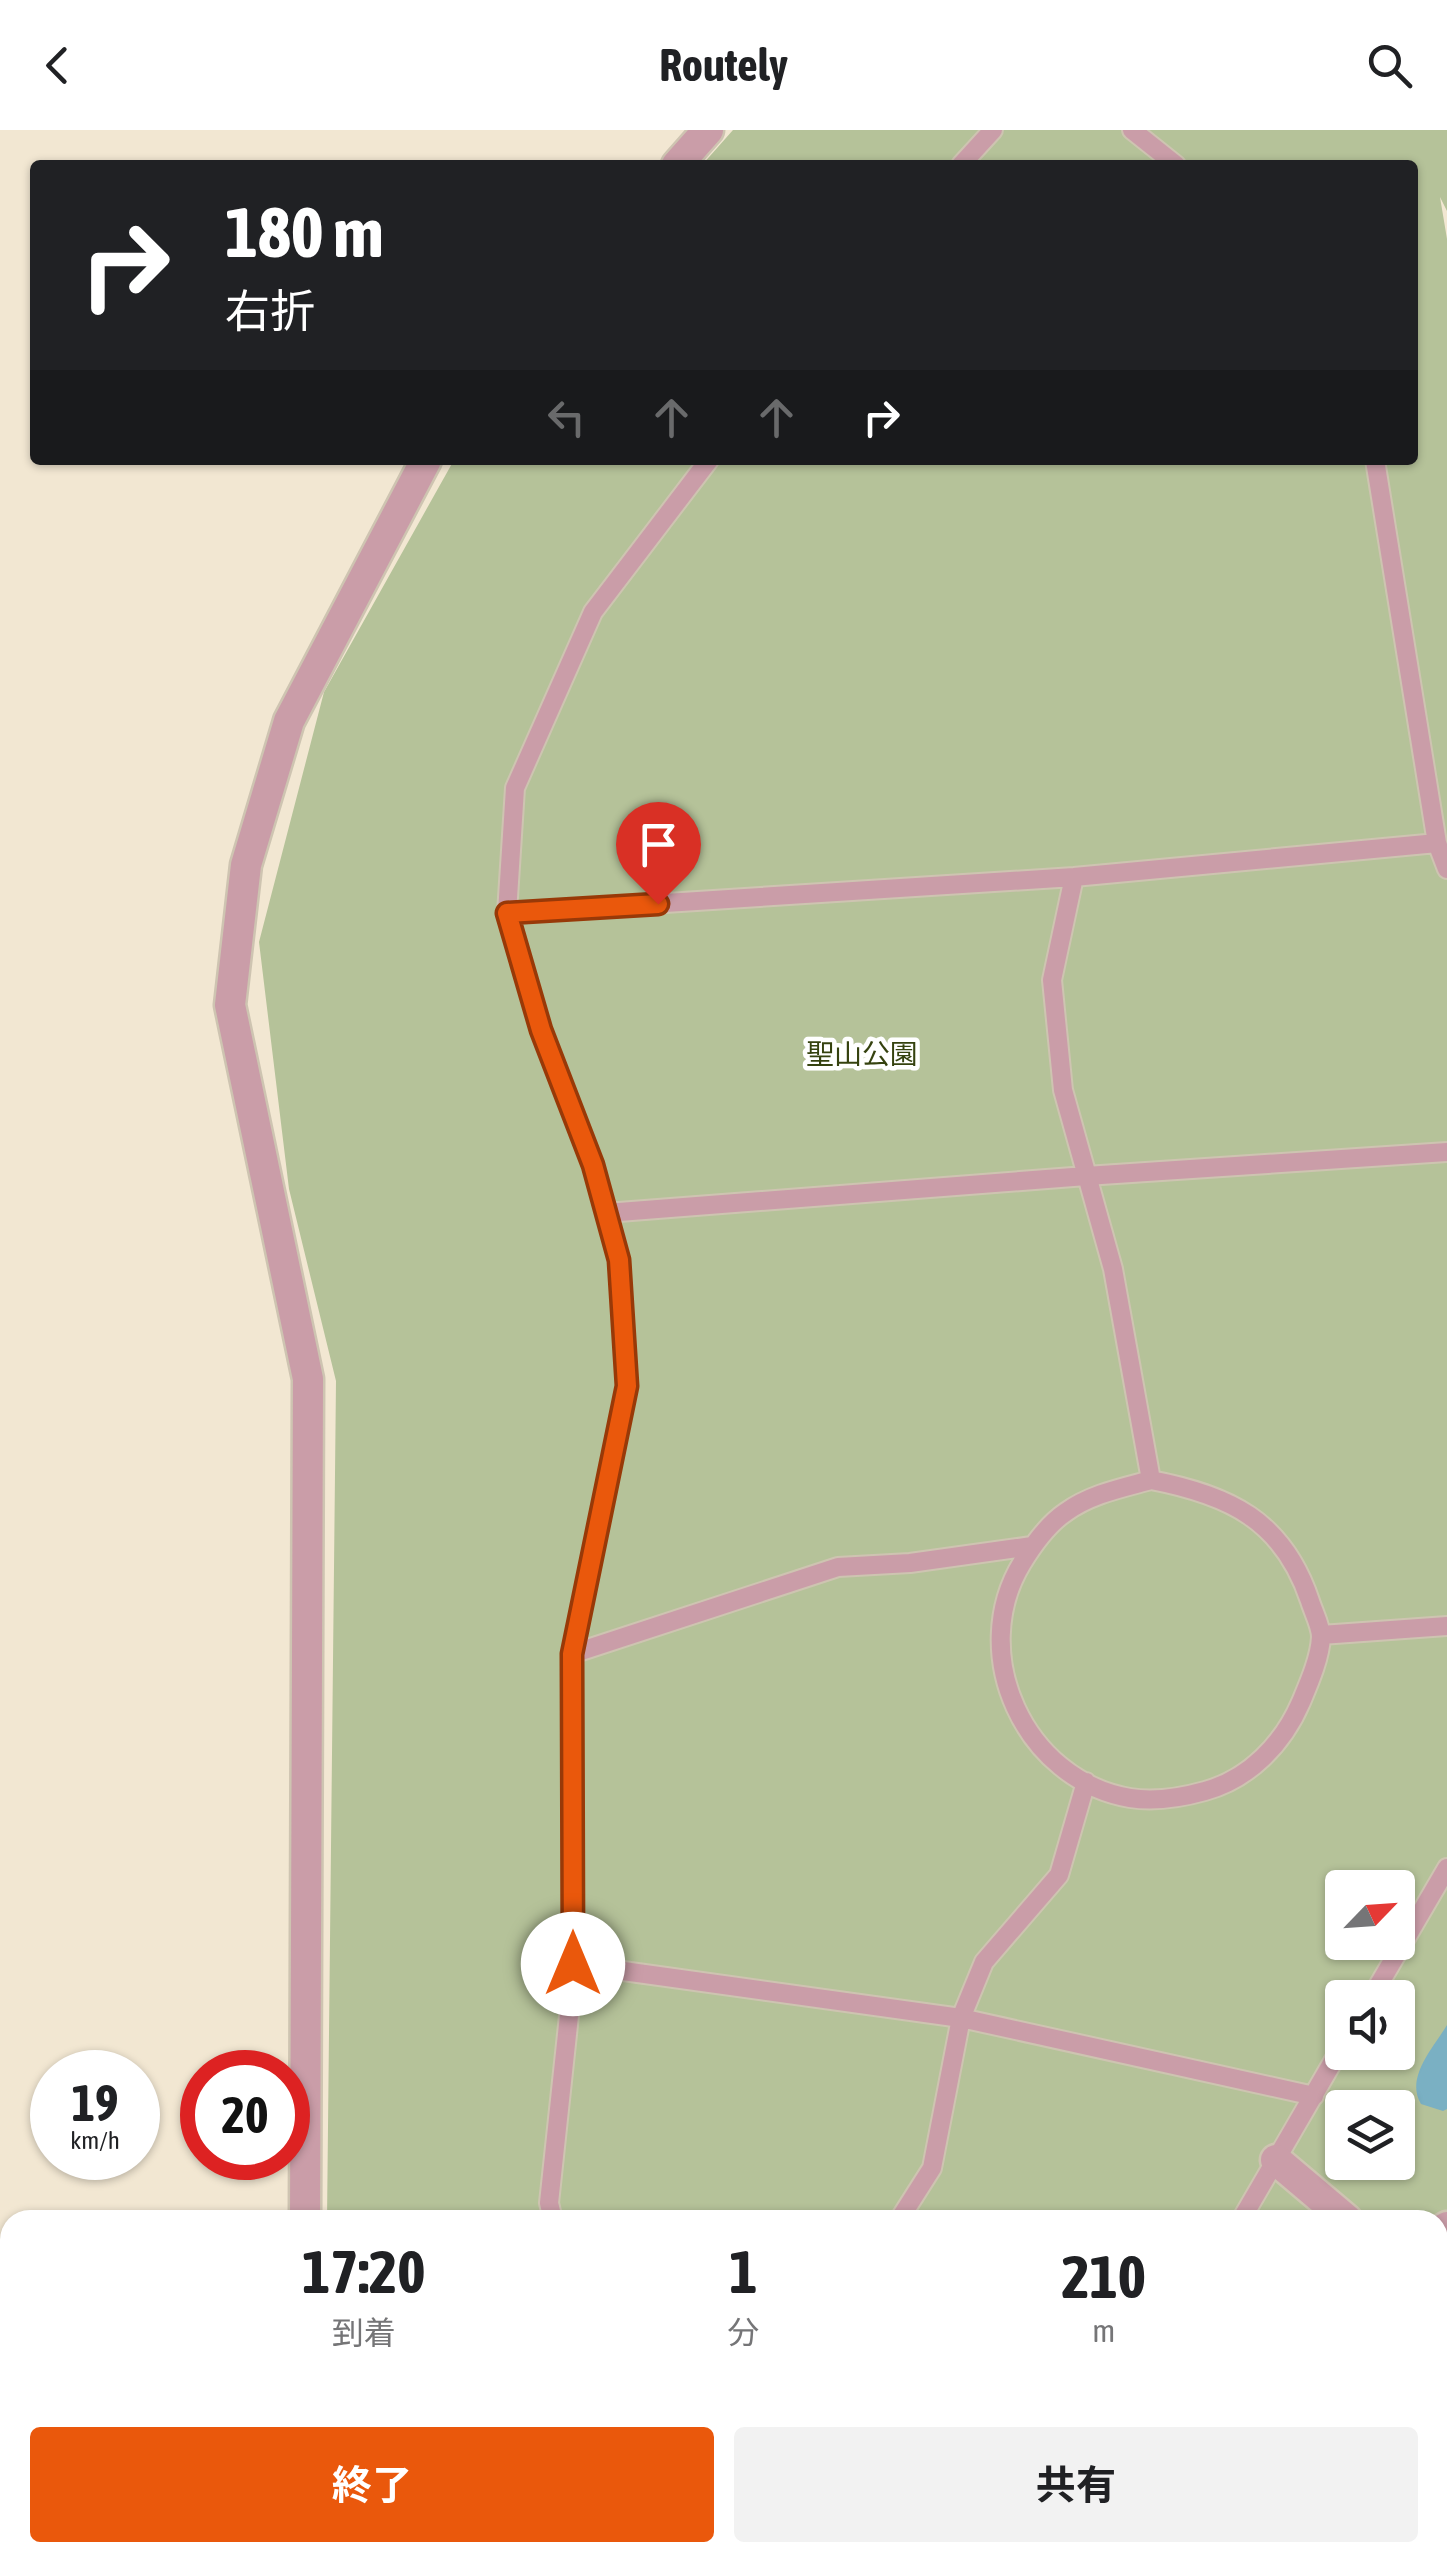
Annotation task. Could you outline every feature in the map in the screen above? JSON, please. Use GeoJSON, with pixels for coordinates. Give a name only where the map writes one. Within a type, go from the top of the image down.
{"type":"FeatureCollection","features":[{"type":"Feature","properties":{"kind":"street"},"geometry":{"type":"LineString","coordinates":[[681,160],[708,130]]}},
{"type":"Feature","properties":{"kind":"street"},"geometry":{"type":"LineString","coordinates":[[305,2210],[308,1379],[230,1005],[246,866],[289,722],[423,465]]}},
{"type":"Feature","properties":{"kind":"street"},"geometry":{"type":"LineString","coordinates":[[1276,2160],[1336,2210]]}},
{"type":"Feature","properties":{"kind":"lane"},"geometry":{"type":"LineString","coordinates":[[966,160],[993,130]]}},
{"type":"Feature","properties":{"kind":"lane"},"geometry":{"type":"LineString","coordinates":[[1132,130],[1170,160]]}},
{"type":"Feature","properties":{"kind":"lane"},"geometry":{"type":"LineString","coordinates":[[550,2210],[573,1964],[572,1654],[627,1386],[619,1260],[593,1165],[541,1030],[507,913],[516,788],[592,612],[705,465]]}},
{"type":"Feature","properties":{"kind":"lane"},"geometry":{"type":"LineString","coordinates":[[1376,465],[1438,843],[1447,870]]}},
{"type":"Feature","properties":{"kind":"lane"},"geometry":{"type":"LineString","coordinates":[[507,913],[1074,877],[1438,843]]}},
{"type":"Feature","properties":{"kind":"lane"},"geometry":{"type":"LineString","coordinates":[[1074,877],[1052,980],[1064,1090],[1113,1269],[1151,1480]]}},
{"type":"Feature","properties":{"kind":"lane"},"geometry":{"type":"LineString","coordinates":[[606,1213],[1447,1152]]}},
{"type":"Feature","properties":{"kind":"lane"},"geometry":{"type":"LineString","coordinates":[[1151,1480],[1198,1489],[1243,1509],[1280,1543],[1305,1586],[1321,1635],[1310,1682],[1292,1725],[1261,1761],[1222,1786],[1176,1799],[1129,1798],[1086,1782],[1047,1755],[1018,1718],[1002,1675],[999,1628],[1010,1583],[1032,1546],[1065,1512],[1105,1492],[1151,1480]]}},
{"type":"Feature","properties":{"kind":"lane"},"geometry":{"type":"LineString","coordinates":[[572,1654],[838,1567],[910,1563],[1032,1546]]}},
{"type":"Feature","properties":{"kind":"lane"},"geometry":{"type":"LineString","coordinates":[[1321,1635],[1447,1626]]}},
{"type":"Feature","properties":{"kind":"lane"},"geometry":{"type":"LineString","coordinates":[[905,2210],[932,2168],[961,2018],[984,1962],[1059,1875],[1086,1782]]}},
{"type":"Feature","properties":{"kind":"lane"},"geometry":{"type":"LineString","coordinates":[[1382,1980],[1447,1868]]}},
{"type":"Feature","properties":{"kind":"lane"},"geometry":{"type":"LineString","coordinates":[[573,1964],[961,2018],[1314,2096]]}},
{"type":"Feature","properties":{"kind":"lane"},"geometry":{"type":"LineString","coordinates":[[1247,2210],[1329,2070]]}},
{"type":"Feature","properties":{"kind":"green space","name":"聖山公園"},"geometry":{"type":"Polygon","coordinates":[[[733,130],[1447,130],[1447,211],[1440,197],[1447,239],[1447,2210],[327,2210],[336,1381],[289,1189],[259,942],[324,692],[451,465],[1418,465],[1418,160],[706,160],[733,130]]]}},
{"type":"Feature","properties":{"kind":"water"},"geometry":{"type":"Polygon","coordinates":[[[1447,2025],[1447,2109],[1443,2111],[1421,2104],[1416,2084],[1423,2063],[1447,2025]]]}},
{"type":"Feature","properties":{"kind":"route"},"geometry":{"type":"LineString","coordinates":[[573,1964],[572,1654],[627,1386],[619,1260],[593,1165],[541,1030],[507,913],[658,904]]}}]}
